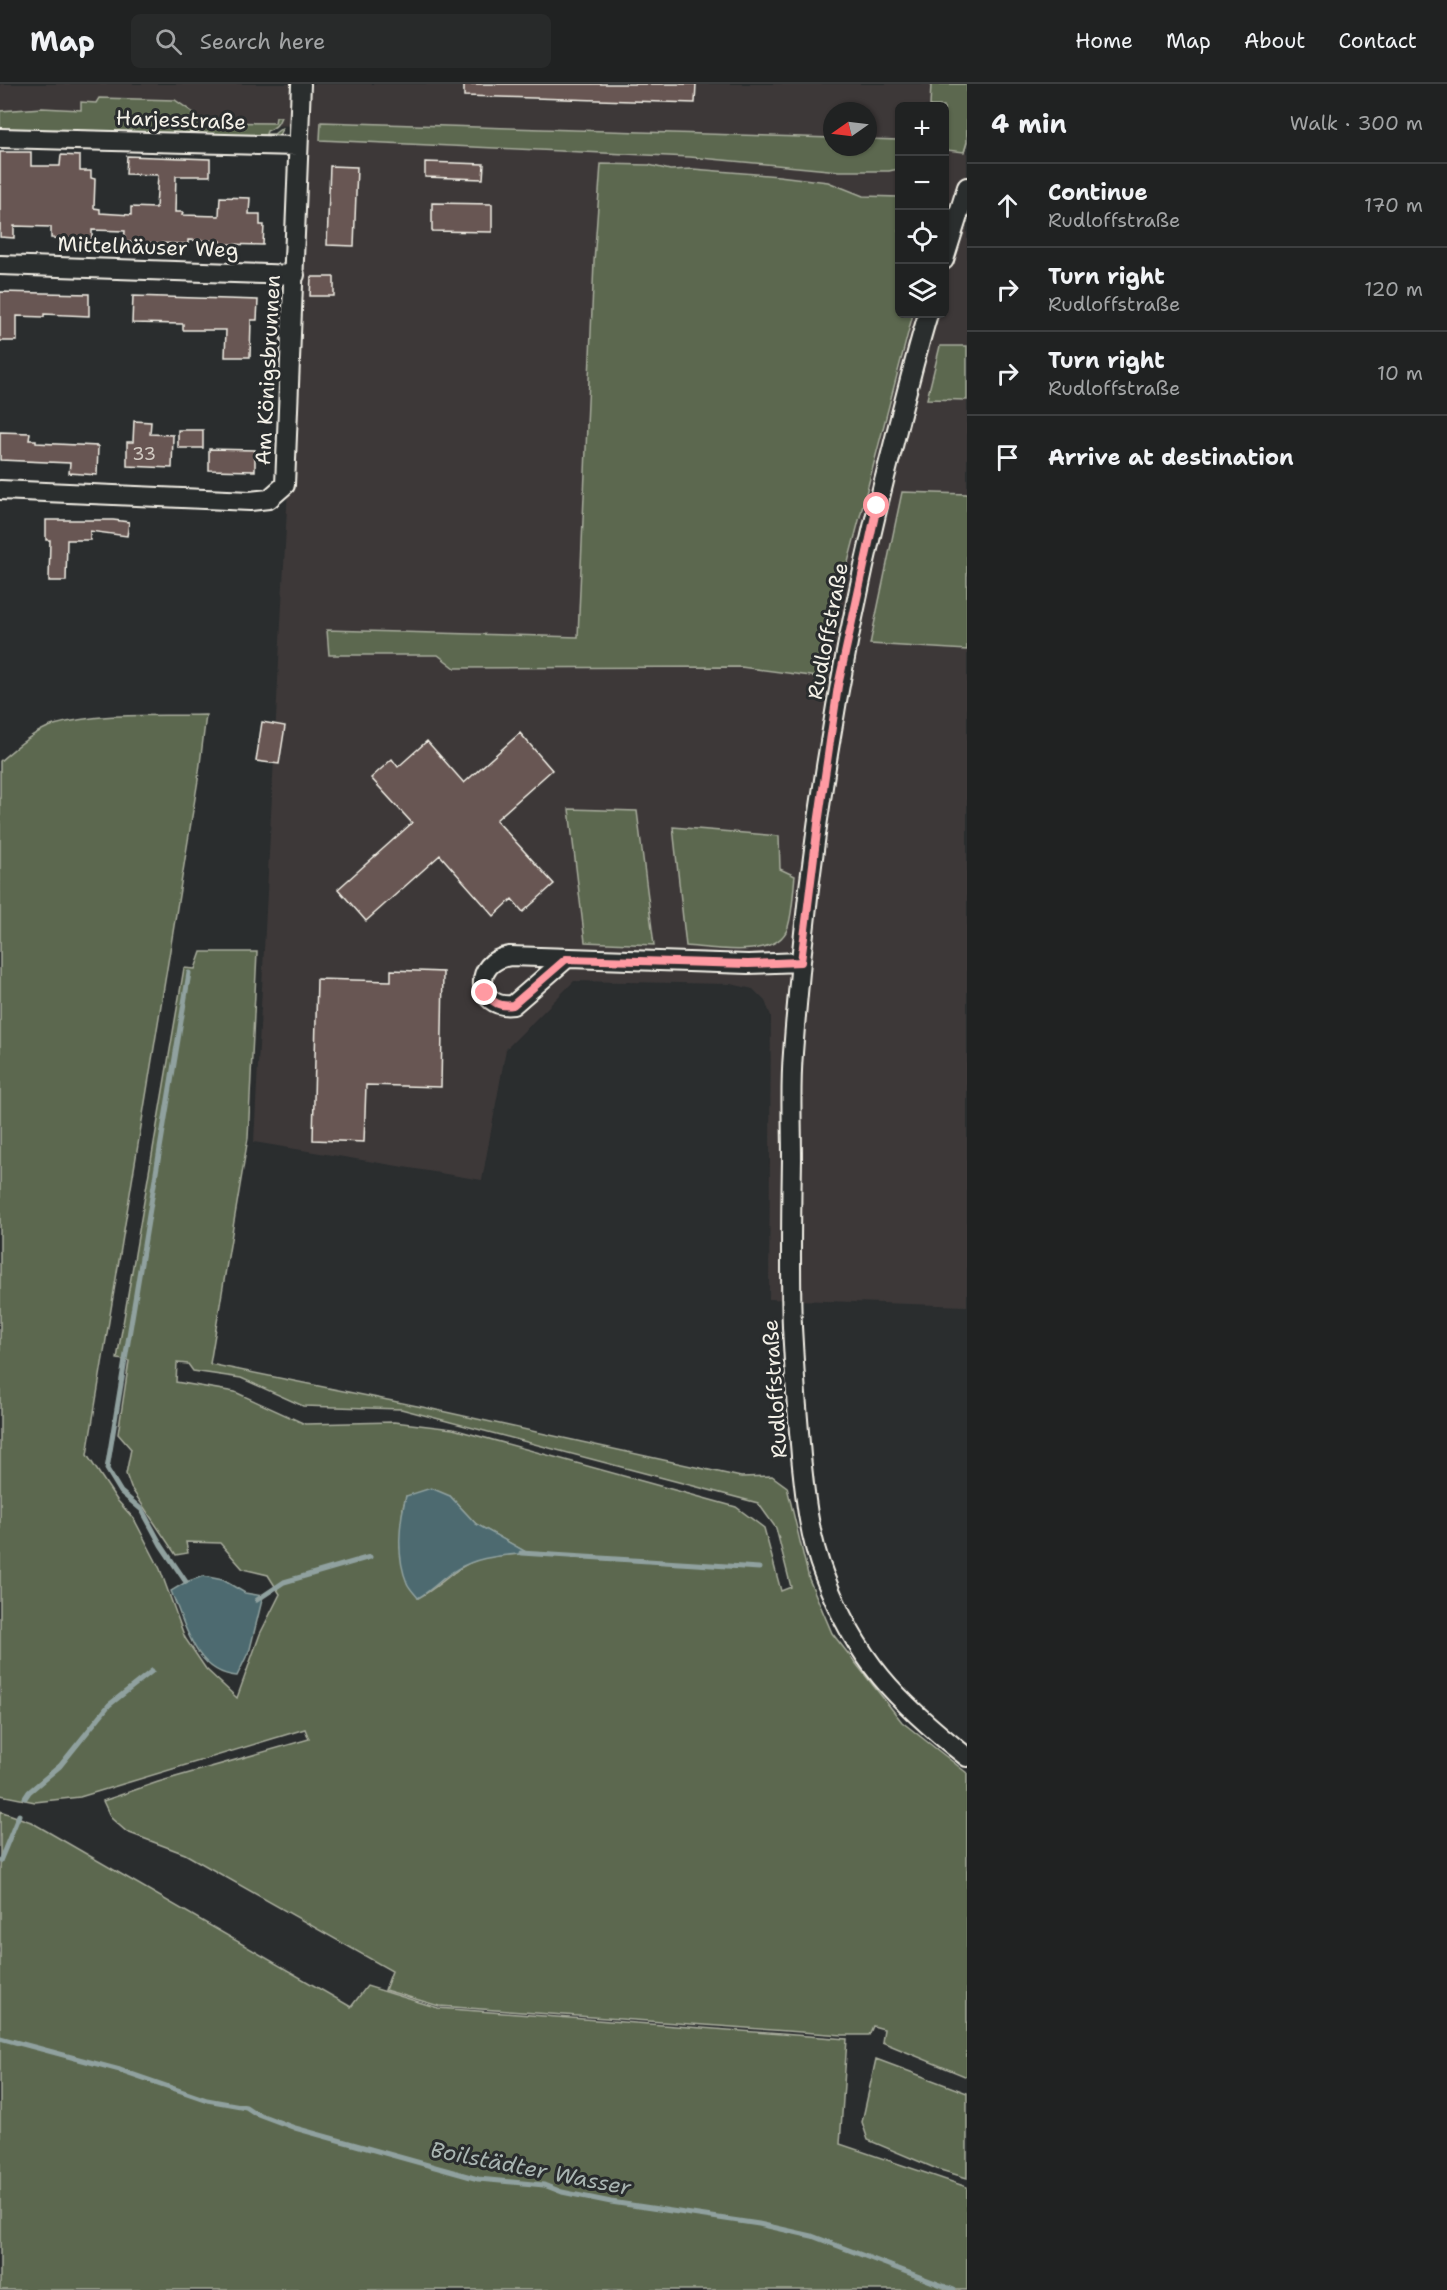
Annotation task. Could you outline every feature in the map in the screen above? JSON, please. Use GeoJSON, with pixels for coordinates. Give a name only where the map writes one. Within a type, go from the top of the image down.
{"type":"FeatureCollection","features":[{"type":"Feature","properties":{"kind":"street"},"geometry":{"type":"LineString","coordinates":[[298,146],[301,84]]}},
{"type":"Feature","properties":{"kind":"street","name":"Harjesstraße"},"geometry":{"type":"LineString","coordinates":[[0,138],[298,146]]}},
{"type":"Feature","properties":{"kind":"street","name":"Am Königsbrunnen"},"geometry":{"type":"LineString","coordinates":[[0,490],[250,501],[269,499],[285,485],[295,275],[298,146]]}},
{"type":"Feature","properties":{"kind":"street"},"geometry":{"type":"LineString","coordinates":[[949,247],[967,188]]}},
{"type":"Feature","properties":{"kind":"street","name":"Mittelhäuser Weg"},"geometry":{"type":"LineString","coordinates":[[0,265],[295,275]]}},
{"type":"Feature","properties":{"kind":"street","name":"Rudloffstraße"},"geometry":{"type":"LineString","coordinates":[[927,318],[877,506],[838,686],[818,824],[801,962],[793,1057],[791,1276],[795,1384],[805,1493],[812,1537],[832,1597],[848,1631],[867,1662],[906,1706],[967,1757]]}},
{"type":"Feature","properties":{"kind":"street"},"geometry":{"type":"LineString","coordinates":[[566,959],[748,964],[801,962]]}},
{"type":"Feature","properties":{"kind":"shaded area"},"geometry":{"type":"Polygon","coordinates":[[[0,84],[967,84],[967,1306],[769,1299],[771,1016],[765,1001],[753,989],[731,984],[574,981],[506,1049],[482,1180],[254,1142],[287,508],[303,126],[0,120],[0,84]]]}},
{"type":"Feature","properties":{"kind":"green space"},"geometry":{"type":"Polygon","coordinates":[[[931,84],[967,84],[967,142],[964,152],[949,150],[949,102],[930,102],[931,84]]]}},
{"type":"Feature","properties":{"kind":"green space"},"geometry":{"type":"Polygon","coordinates":[[[99,98],[175,100],[195,114],[195,122],[275,123],[276,117],[281,117],[276,126],[266,134],[274,134],[283,127],[279,135],[270,138],[0,131],[0,111],[42,108],[81,110],[81,102],[96,103],[99,98]]]}},
{"type":"Feature","properties":{"kind":"green space"},"geometry":{"type":"Polygon","coordinates":[[[321,122],[823,138],[823,156],[877,156],[877,139],[895,140],[895,170],[839,171],[690,157],[320,140],[321,122]]]}},
{"type":"Feature","properties":{"kind":"green space"},"geometry":{"type":"Polygon","coordinates":[[[601,164],[649,165],[670,170],[693,169],[779,176],[828,182],[863,196],[895,197],[895,318],[912,318],[818,677],[741,667],[455,668],[438,655],[329,655],[327,630],[578,637],[594,262],[601,164]]]}},
{"type":"Feature","properties":{"kind":"green space"},"geometry":{"type":"Polygon","coordinates":[[[940,346],[967,346],[967,400],[927,399],[940,346]]]}},
{"type":"Feature","properties":{"kind":"green space"},"geometry":{"type":"Polygon","coordinates":[[[902,492],[967,494],[967,650],[870,644],[902,492]]]}},
{"type":"Feature","properties":{"kind":"green space"},"geometry":{"type":"Polygon","coordinates":[[[206,715],[198,780],[87,1455],[117,1500],[134,1519],[160,1569],[185,1638],[206,1669],[237,1698],[260,1634],[280,1594],[268,1575],[243,1569],[220,1543],[186,1542],[188,1553],[176,1555],[131,1488],[126,1474],[131,1449],[118,1434],[129,1361],[117,1359],[184,968],[195,969],[201,952],[257,952],[248,1138],[210,1364],[432,1409],[741,1477],[772,1476],[787,1487],[809,1579],[832,1633],[902,1722],[967,1773],[967,2077],[882,2042],[884,2029],[873,2026],[869,2035],[843,2035],[439,2006],[385,1990],[392,1971],[185,1854],[127,1832],[111,1818],[103,1801],[158,1782],[309,1739],[305,1729],[80,1797],[35,1802],[0,1795],[0,761],[18,745],[54,725],[110,716],[206,715]],[[177,1363],[176,1382],[235,1392],[305,1424],[394,1422],[453,1429],[736,1507],[764,1528],[781,1591],[791,1587],[776,1528],[758,1503],[401,1409],[303,1406],[241,1378],[193,1371],[188,1364],[177,1363]],[[406,1496],[400,1548],[418,1598],[455,1572],[479,1559],[527,1553],[476,1524],[450,1496],[406,1496]]]}},
{"type":"Feature","properties":{"kind":"green space"},"geometry":{"type":"Polygon","coordinates":[[[569,809],[637,811],[654,945],[585,942],[569,809]]]}},
{"type":"Feature","properties":{"kind":"green space"},"geometry":{"type":"Polygon","coordinates":[[[673,827],[779,836],[780,869],[795,876],[790,921],[782,937],[772,944],[743,950],[686,946],[673,827]]]}},
{"type":"Feature","properties":{"kind":"green space"},"geometry":{"type":"Polygon","coordinates":[[[0,1811],[31,1822],[351,2007],[367,1986],[438,2008],[847,2039],[840,2144],[967,2187],[967,2290],[0,2290],[0,1811]]]}},
{"type":"Feature","properties":{"kind":"green space"},"geometry":{"type":"Polygon","coordinates":[[[876,2059],[967,2093],[967,2178],[937,2169],[868,2140],[862,2122],[876,2059]]]}},
{"type":"Feature","properties":{"kind":"water"},"geometry":{"type":"Polygon","coordinates":[[[431,1488],[450,1496],[476,1524],[528,1553],[490,1557],[464,1565],[418,1598],[407,1583],[401,1562],[402,1517],[406,1496],[431,1488]]]}},
{"type":"Feature","properties":{"kind":"water"},"geometry":{"type":"Polygon","coordinates":[[[203,1576],[223,1580],[245,1593],[263,1596],[250,1649],[237,1676],[223,1673],[201,1656],[187,1632],[171,1591],[203,1576]]]}},
{"type":"Feature","properties":{"kind":"building"},"geometry":{"type":"Polygon","coordinates":[[[464,84],[696,84],[695,103],[464,96],[464,84]]]}},
{"type":"Feature","properties":{"kind":"building"},"geometry":{"type":"Polygon","coordinates":[[[0,152],[31,152],[31,166],[60,166],[61,155],[80,156],[80,171],[91,171],[91,178],[95,179],[94,208],[100,209],[100,213],[131,215],[131,207],[156,208],[158,175],[126,174],[127,156],[210,159],[210,176],[176,176],[175,212],[183,212],[182,215],[219,216],[220,197],[250,198],[249,214],[260,214],[260,225],[264,225],[263,245],[188,240],[188,244],[124,242],[125,231],[92,230],[92,239],[51,238],[51,227],[14,226],[14,238],[0,237],[0,152]]]}},
{"type":"Feature","properties":{"kind":"building"},"geometry":{"type":"Polygon","coordinates":[[[425,162],[484,164],[483,179],[425,177],[425,162]]]}},
{"type":"Feature","properties":{"kind":"building"},"geometry":{"type":"Polygon","coordinates":[[[330,166],[357,167],[354,246],[327,245],[330,166]]]}},
{"type":"Feature","properties":{"kind":"building"},"geometry":{"type":"Polygon","coordinates":[[[432,203],[492,204],[492,232],[432,231],[432,203]]]}},
{"type":"Feature","properties":{"kind":"building"},"geometry":{"type":"Polygon","coordinates":[[[311,277],[334,277],[334,296],[310,296],[311,277]]]}},
{"type":"Feature","properties":{"kind":"building"},"geometry":{"type":"Polygon","coordinates":[[[0,292],[89,294],[89,316],[44,314],[44,317],[17,316],[17,341],[0,341],[0,292]]]}},
{"type":"Feature","properties":{"kind":"building"},"geometry":{"type":"Polygon","coordinates":[[[133,296],[258,300],[257,320],[251,320],[250,357],[225,357],[226,330],[183,330],[183,324],[132,323],[133,296]]]}},
{"type":"Feature","properties":{"kind":"building"},"geometry":{"type":"Polygon","coordinates":[[[134,421],[151,422],[150,434],[173,435],[172,468],[127,466],[127,442],[133,442],[134,421]]]}},
{"type":"Feature","properties":{"kind":"building"},"geometry":{"type":"Polygon","coordinates":[[[178,430],[203,430],[203,448],[178,448],[178,430]]]}},
{"type":"Feature","properties":{"kind":"building"},"geometry":{"type":"Polygon","coordinates":[[[0,432],[30,433],[29,440],[36,440],[36,443],[98,446],[97,475],[69,473],[70,463],[0,460],[0,432]]]}},
{"type":"Feature","properties":{"kind":"building"},"geometry":{"type":"Polygon","coordinates":[[[209,449],[255,450],[255,471],[209,470],[209,449]]]}},
{"type":"Feature","properties":{"kind":"building"},"geometry":{"type":"Polygon","coordinates":[[[46,520],[129,522],[127,536],[90,531],[90,540],[67,540],[66,581],[49,581],[50,540],[46,540],[46,520]]]}},
{"type":"Feature","properties":{"kind":"building"},"geometry":{"type":"Polygon","coordinates":[[[262,722],[285,726],[279,764],[256,761],[262,722]]]}},
{"type":"Feature","properties":{"kind":"building"},"geometry":{"type":"Polygon","coordinates":[[[520,733],[552,770],[496,820],[554,884],[523,912],[512,899],[494,916],[440,855],[366,921],[338,889],[412,823],[371,778],[392,759],[398,767],[427,741],[464,783],[520,733]]]}},
{"type":"Feature","properties":{"kind":"building"},"geometry":{"type":"Polygon","coordinates":[[[391,970],[443,972],[441,1087],[366,1085],[364,1142],[313,1140],[317,979],[391,981],[391,970]]]}},
{"type":"Feature","properties":{"kind":"waterway"},"geometry":{"type":"LineString","coordinates":[[186,1582],[161,1545],[142,1510],[121,1492],[107,1469],[189,973]]}},
{"type":"Feature","properties":{"kind":"waterway"},"geometry":{"type":"LineString","coordinates":[[521,1553],[759,1568]]}},
{"type":"Feature","properties":{"kind":"waterway"},"geometry":{"type":"LineString","coordinates":[[257,1600],[284,1582],[370,1557]]}},
{"type":"Feature","properties":{"kind":"waterway"},"geometry":{"type":"LineString","coordinates":[[25,1798],[60,1766],[109,1705],[152,1671]]}},
{"type":"Feature","properties":{"kind":"waterway"},"geometry":{"type":"LineString","coordinates":[[0,1861],[19,1815]]}},
{"type":"Feature","properties":{"kind":"waterway","name":"Boilstädter Wasser"},"geometry":{"type":"LineString","coordinates":[[0,2038],[120,2070],[207,2100],[246,2107],[255,2113],[295,2128],[478,2179],[544,2185],[562,2192],[611,2202],[759,2224],[812,2236],[954,2290]]}},
{"type":"Feature","properties":{"kind":"route"},"geometry":{"type":"LineString","coordinates":[[485,993],[499,1004],[513,1005],[566,959],[748,964],[801,962],[838,686],[877,506]]}}]}
